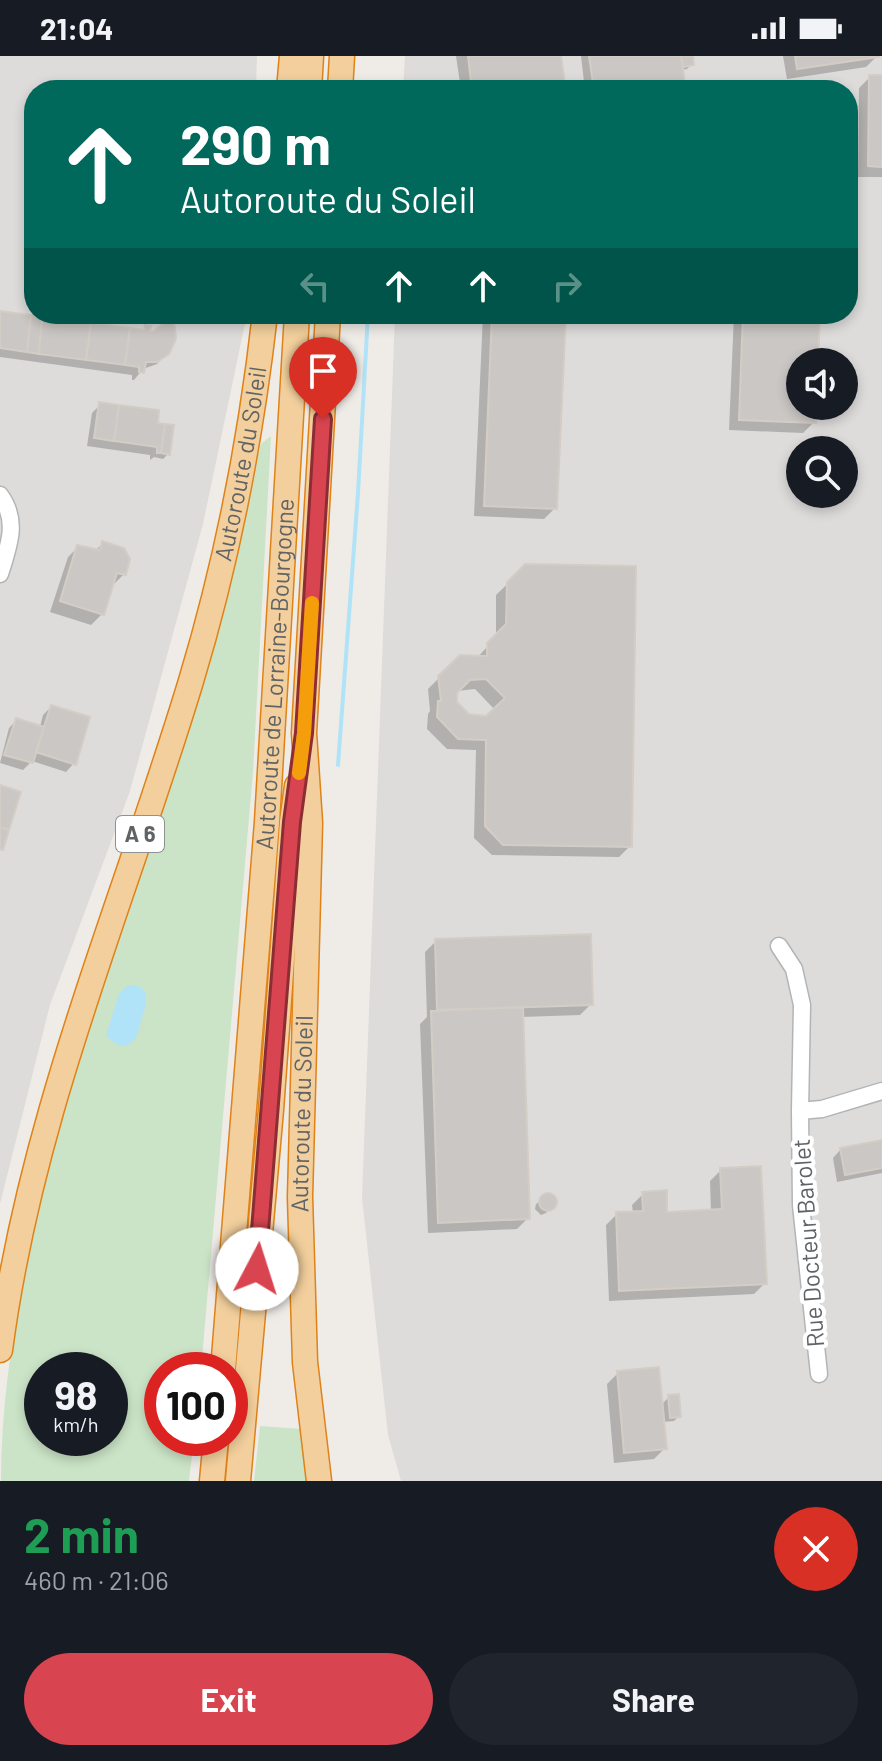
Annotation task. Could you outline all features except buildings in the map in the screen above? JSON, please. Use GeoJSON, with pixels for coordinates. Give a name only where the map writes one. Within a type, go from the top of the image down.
{"type":"FeatureCollection","features":[{"type":"Feature","properties":{"kind":"highway"},"geometry":{"type":"LineString","coordinates":[[290,80],[292,56]]}},
{"type":"Feature","properties":{"kind":"highway"},"geometry":{"type":"LineString","coordinates":[[310,80],[311,56]]}},
{"type":"Feature","properties":{"kind":"highway"},"geometry":{"type":"LineString","coordinates":[[341,80],[342,56]]}},
{"type":"Feature","properties":{"kind":"highway","name":"Autoroute du Soleil"},"geometry":{"type":"LineString","coordinates":[[0,1350],[20,1230],[49,1113],[84,998],[177,724],[211,609],[242,467],[263,324]]}},
{"type":"Feature","properties":{"kind":"highway","name":"Autoroute de Lorraine-Bourgogne"},"geometry":{"type":"LineString","coordinates":[[224,1352],[267,822],[296,324]]}},
{"type":"Feature","properties":{"kind":"highway","name":"Autoroute du Soleil"},"geometry":{"type":"LineString","coordinates":[[319,1481],[305,1362],[300,1245],[301,1103],[310,823],[304,733],[327,324]]}},
{"type":"Feature","properties":{"kind":"highway","name":"Autoroute de Lorraine-Bourgogne"},"geometry":{"type":"LineString","coordinates":[[238,1481],[271,1110],[292,822],[304,733]]}},
{"type":"Feature","properties":{"kind":"highway"},"geometry":{"type":"LineString","coordinates":[[212,1481],[214,1456]]}},
{"type":"Feature","properties":{"kind":"street"},"geometry":{"type":"LineString","coordinates":[[0,495],[7,504],[12,529],[0,574]]}},
{"type":"Feature","properties":{"kind":"street","name":"Rue Docteur Barolet"},"geometry":{"type":"LineString","coordinates":[[779,946],[794,969],[802,1005],[801,1205],[819,1374]]}},
{"type":"Feature","properties":{"kind":"street","name":"Rue Docteur Barolet"},"geometry":{"type":"LineString","coordinates":[[800,1111],[822,1109],[882,1091]]}},
{"type":"Feature","properties":{"kind":"shaded area"},"geometry":{"type":"Polygon","coordinates":[[[0,56],[257,56],[256,80],[24,80],[24,324],[245,324],[203,524],[130,791],[50,1005],[0,1204],[0,56]]]}},
{"type":"Feature","properties":{"kind":"shaded area"},"geometry":{"type":"Polygon","coordinates":[[[405,56],[882,56],[882,1481],[401,1481],[388,1435],[362,1198],[395,324],[858,324],[858,80],[404,80],[405,56]]]}},
{"type":"Feature","properties":{"kind":"green space"},"geometry":{"type":"Polygon","coordinates":[[[271,436],[253,772],[203,1352],[144,1352],[144,1456],[192,1456],[189,1481],[1,1481],[10,1357],[24,1275],[52,1153],[100,974],[261,444],[271,436]]]}},
{"type":"Feature","properties":{"kind":"green space"},"geometry":{"type":"Polygon","coordinates":[[[260,1426],[302,1429],[309,1481],[254,1481],[260,1426]]]}},
{"type":"Feature","properties":{"kind":"water"},"geometry":{"type":"Polygon","coordinates":[[[128,985],[144,990],[146,1005],[134,1040],[119,1046],[106,1036],[119,994],[128,985]]]}},
{"type":"Feature","properties":{"kind":"waterway"},"geometry":{"type":"LineString","coordinates":[[338,765],[367,324]]}},
{"type":"Feature","properties":{"kind":"slow traffic"},"geometry":{"type":"LineString","coordinates":[[299,773],[312,603]]}},
{"type":"Feature","properties":{"kind":"route"},"geometry":{"type":"LineString","coordinates":[[257,1269],[292,822],[304,733],[323,419]]}}]}
